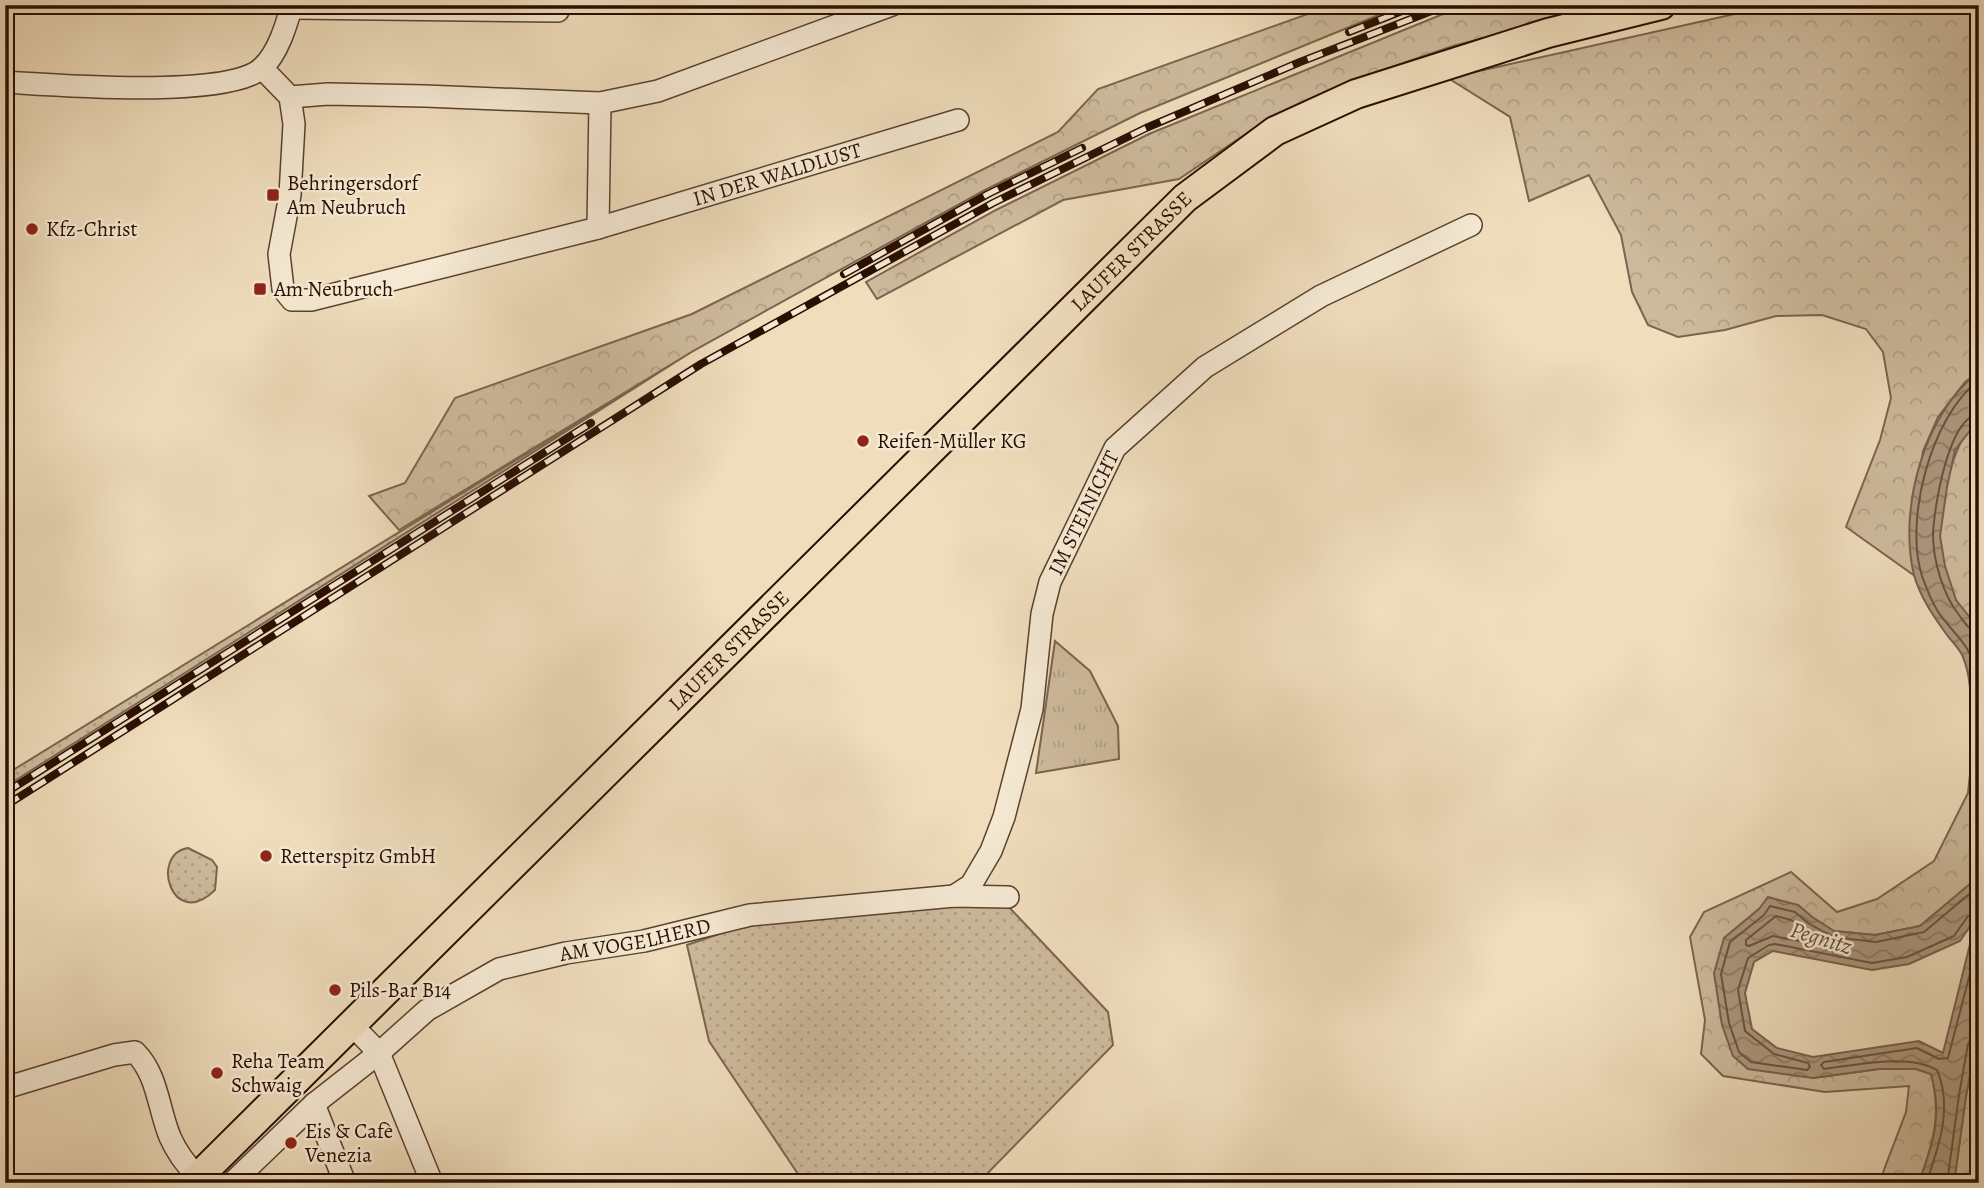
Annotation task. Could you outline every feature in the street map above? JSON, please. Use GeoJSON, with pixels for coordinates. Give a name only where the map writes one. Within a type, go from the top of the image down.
{"type":"FeatureCollection","features":[{"type":"Feature","properties":{"kind":"main road","name":"LAUFER STRASSE"},"geometry":{"type":"LineString","coordinates":[[195,1180],[1185,198],[1275,131],[1356,94],[1548,33],[1661,5]]}},
{"type":"Feature","properties":{"kind":"street"},"geometry":{"type":"LineString","coordinates":[[262,68],[290,97],[328,94],[600,103],[658,91],[892,5]]}},
{"type":"Feature","properties":{"kind":"street"},"geometry":{"type":"LineString","coordinates":[[5,82],[162,88],[236,81],[262,68],[279,42],[292,6],[558,11]]}},
{"type":"Feature","properties":{"kind":"street","name":"IN DER WALDLUST"},"geometry":{"type":"LineString","coordinates":[[290,97],[294,124],[290,195],[279,254],[283,289],[292,300],[311,300],[598,228],[958,120]]}},
{"type":"Feature","properties":{"kind":"street"},"geometry":{"type":"LineString","coordinates":[[598,228],[600,103]]}},
{"type":"Feature","properties":{"kind":"street","name":"IM STEINICHT"},"geometry":{"type":"LineString","coordinates":[[954,896],[971,885],[991,851],[1004,817],[1032,709],[1042,614],[1050,582],[1115,448],[1205,367],[1321,296],[1471,225]]}},
{"type":"Feature","properties":{"kind":"street"},"geometry":{"type":"LineString","coordinates":[[954,896],[1008,897]]}},
{"type":"Feature","properties":{"kind":"street","name":"AM VOGELHERD"},"geometry":{"type":"LineString","coordinates":[[379,1053],[427,1010],[499,969],[566,953],[644,941],[750,915],[954,896]]}},
{"type":"Feature","properties":{"kind":"street"},"geometry":{"type":"LineString","coordinates":[[352,1025],[379,1053],[432,1183]]}},
{"type":"Feature","properties":{"kind":"street"},"geometry":{"type":"LineString","coordinates":[[5,1088],[114,1055],[135,1052],[144,1061],[156,1088],[169,1135],[195,1180]]}},
{"type":"Feature","properties":{"kind":"street"},"geometry":{"type":"LineString","coordinates":[[233,1183],[313,1104],[379,1053]]}},
{"type":"Feature","properties":{"kind":"street"},"geometry":{"type":"LineString","coordinates":[[313,1104],[345,1183]]}},
{"type":"Feature","properties":{"kind":"green space"},"geometry":{"type":"Polygon","coordinates":[[[1333,5],[1403,5],[1140,113],[985,190],[693,351],[399,530],[369,496],[405,483],[455,398],[692,314],[1058,132],[1098,89],[1333,5]]]}},
{"type":"Feature","properties":{"kind":"green space"},"geometry":{"type":"Polygon","coordinates":[[[1465,5],[1610,5],[1453,46],[1357,79],[1253,129],[1179,179],[1063,200],[877,299],[866,282],[996,210],[1149,134],[1465,5]]]}},
{"type":"Feature","properties":{"kind":"green space"},"geometry":{"type":"Polygon","coordinates":[[[1775,5],[1979,5],[1979,372],[1965,382],[1938,417],[1923,451],[1910,543],[1915,576],[1846,527],[1880,440],[1891,398],[1883,352],[1866,329],[1822,315],[1776,316],[1725,330],[1678,337],[1648,325],[1632,292],[1621,235],[1589,175],[1529,201],[1510,117],[1448,78],[1775,5]]]}},
{"type":"Feature","properties":{"kind":"green space"},"geometry":{"type":"Polygon","coordinates":[[[693,351],[5,787],[5,775],[693,351]]]}},
{"type":"Feature","properties":{"kind":"green space"},"geometry":{"type":"Polygon","coordinates":[[[1979,419],[1979,629],[1955,599],[1941,550],[1940,535],[1946,489],[1955,456],[1970,428],[1979,419]]]}},
{"type":"Feature","properties":{"kind":"green space"},"geometry":{"type":"Polygon","coordinates":[[[1055,641],[1090,671],[1118,726],[1119,759],[1036,773],[1055,641]]]}},
{"type":"Feature","properties":{"kind":"green space"},"geometry":{"type":"Polygon","coordinates":[[[1972,755],[1979,778],[1979,860],[1970,884],[1920,926],[1875,935],[1834,931],[1798,905],[1759,909],[1724,938],[1722,1025],[1813,1078],[1879,1069],[1916,1069],[1931,1074],[1936,1116],[1919,1183],[1879,1183],[1906,1112],[1909,1086],[1825,1092],[1723,1076],[1701,1054],[1705,1020],[1690,937],[1704,912],[1791,872],[1837,912],[1877,899],[1934,861],[1968,793],[1972,755]]]}},
{"type":"Feature","properties":{"kind":"green space"},"geometry":{"type":"Polygon","coordinates":[[[188,848],[212,860],[217,867],[215,890],[200,900],[187,902],[177,897],[168,875],[170,863],[176,853],[188,848]]]}},
{"type":"Feature","properties":{"kind":"green space"},"geometry":{"type":"Polygon","coordinates":[[[918,904],[1007,905],[1108,1012],[1113,1045],[978,1183],[804,1183],[709,1041],[687,945],[751,923],[918,904]]]}},
{"type":"Feature","properties":{"kind":"green space"},"geometry":{"type":"Polygon","coordinates":[[[1979,1027],[1979,1170],[1974,1183],[1954,1183],[1966,1096],[1979,1027]]]}},
{"type":"Feature","properties":{"kind":"water"},"geometry":{"type":"Polygon","coordinates":[[[1979,372],[1979,419],[1955,450],[1940,536],[1945,566],[1956,600],[1979,629],[1979,778],[1972,752],[1967,668],[1962,654],[1932,614],[1917,583],[1910,549],[1910,521],[1913,493],[1930,437],[1943,411],[1979,372]]]}},
{"type":"Feature","properties":{"kind":"water","name":"Pegnitz"},"geometry":{"type":"Polygon","coordinates":[[[1979,860],[1979,1027],[1954,1183],[1919,1183],[1935,1129],[1935,1089],[1931,1074],[1916,1069],[1879,1069],[1813,1078],[1748,1069],[1733,1056],[1722,1025],[1714,973],[1724,938],[1759,909],[1768,897],[1798,905],[1834,931],[1875,935],[1920,926],[1970,884],[1979,860]],[[1977,916],[1960,941],[1909,964],[1872,970],[1773,951],[1754,962],[1745,993],[1752,1029],[1777,1048],[1813,1057],[1919,1041],[1943,1053],[1977,916]]]}},
{"type":"Feature","properties":{"kind":"railway"},"geometry":{"type":"LineString","coordinates":[[1349,32],[1417,5]]}},
{"type":"Feature","properties":{"kind":"railway"},"geometry":{"type":"LineString","coordinates":[[5,806],[701,364],[993,203],[1146,128],[1300,62],[1447,5]]}},
{"type":"Feature","properties":{"kind":"railway"},"geometry":{"type":"LineString","coordinates":[[844,274],[988,194],[1082,148]]}},
{"type":"Feature","properties":{"kind":"railway"},"geometry":{"type":"LineString","coordinates":[[5,793],[591,423]]}},
{"type":"Feature","properties":{"kind":"place","name":"Behringersdorf Am Neubruch"},"geometry":{"type":"Point","coordinates":[273,195]}},
{"type":"Feature","properties":{"kind":"place","name":"Kfz-Christ"},"geometry":{"type":"Point","coordinates":[32,229]}},
{"type":"Feature","properties":{"kind":"place","name":"Am Neubruch"},"geometry":{"type":"Point","coordinates":[260,289]}},
{"type":"Feature","properties":{"kind":"place","name":"Reifen-Müller KG"},"geometry":{"type":"Point","coordinates":[863,441]}},
{"type":"Feature","properties":{"kind":"place","name":"Retterspitz GmbH"},"geometry":{"type":"Point","coordinates":[266,856]}},
{"type":"Feature","properties":{"kind":"place","name":"Pils-Bar B14"},"geometry":{"type":"Point","coordinates":[335,990]}},
{"type":"Feature","properties":{"kind":"place","name":"Reha Team Schwaig"},"geometry":{"type":"Point","coordinates":[217,1073]}},
{"type":"Feature","properties":{"kind":"place","name":"Eis & Cafè Venezia"},"geometry":{"type":"Point","coordinates":[291,1143]}}]}
